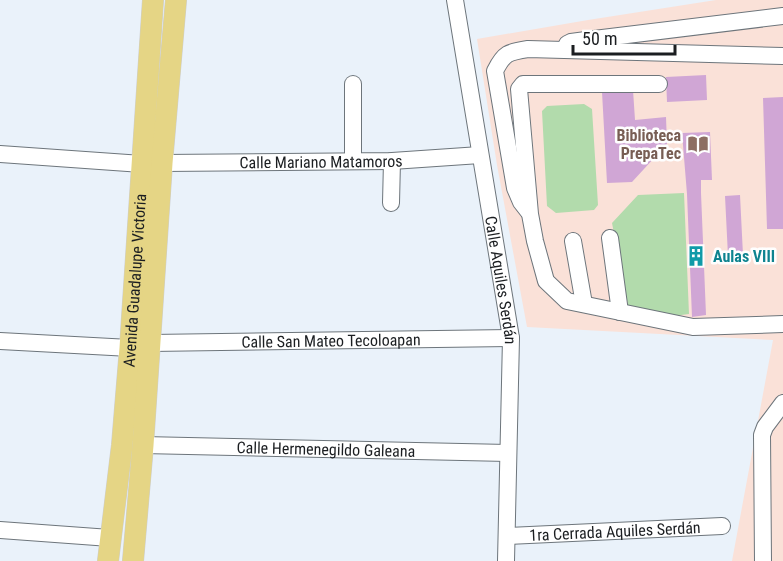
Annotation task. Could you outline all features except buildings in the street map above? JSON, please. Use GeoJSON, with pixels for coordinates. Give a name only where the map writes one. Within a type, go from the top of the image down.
{"type":"FeatureCollection","features":[{"type":"Feature","properties":{"kind":"main road","name":"Avenida Guadalupe Victoria"},"geometry":{"type":"LineString","coordinates":[[133,561],[151,343],[153,0]]}},
{"type":"Feature","properties":{"kind":"main road","name":"Avenida Guadalupe Victoria"},"geometry":{"type":"LineString","coordinates":[[108,561],[152,164],[176,0]]}},
{"type":"Feature","properties":{"kind":"street","name":"Calle Aquiles Serdán"},"geometry":{"type":"LineString","coordinates":[[455,0],[511,338],[506,561]]}},
{"type":"Feature","properties":{"kind":"street"},"geometry":{"type":"LineString","coordinates":[[557,50],[571,42],[783,16]]}},
{"type":"Feature","properties":{"kind":"street"},"geometry":{"type":"LineString","coordinates":[[530,213],[521,202],[515,188],[495,71],[501,59],[510,52],[528,49],[783,57]]}},
{"type":"Feature","properties":{"kind":"street"},"geometry":{"type":"LineString","coordinates":[[353,84],[353,161]]}},
{"type":"Feature","properties":{"kind":"street"},"geometry":{"type":"LineString","coordinates":[[659,84],[523,84],[519,89],[530,213],[546,281],[567,301],[693,327],[783,324]]}},
{"type":"Feature","properties":{"kind":"street","name":"Calle Mariano Matamoros"},"geometry":{"type":"LineString","coordinates":[[0,153],[152,164],[392,161],[480,155]]}},
{"type":"Feature","properties":{"kind":"street"},"geometry":{"type":"LineString","coordinates":[[391,203],[392,161]]}},
{"type":"Feature","properties":{"kind":"street"},"geometry":{"type":"LineString","coordinates":[[610,238],[620,312]]}},
{"type":"Feature","properties":{"kind":"street"},"geometry":{"type":"LineString","coordinates":[[573,241],[584,304]]}},
{"type":"Feature","properties":{"kind":"street","name":"Calle San Mateo Tecoloapan"},"geometry":{"type":"LineString","coordinates":[[151,343],[511,338]]}},
{"type":"Feature","properties":{"kind":"street"},"geometry":{"type":"LineString","coordinates":[[0,341],[130,348]]}},
{"type":"Feature","properties":{"kind":"street"},"geometry":{"type":"LineString","coordinates":[[763,561],[762,435],[765,427],[783,403]]}},
{"type":"Feature","properties":{"kind":"street","name":"Calle Hermenegildo Galeana"},"geometry":{"type":"LineString","coordinates":[[143,445],[508,453]]}},
{"type":"Feature","properties":{"kind":"street","name":"1ra Cerrada Aquiles Serdán"},"geometry":{"type":"LineString","coordinates":[[507,536],[722,526]]}},
{"type":"Feature","properties":{"kind":"street"},"geometry":{"type":"LineString","coordinates":[[0,530],[110,538]]}},
{"type":"Feature","properties":{"kind":"shaded area"},"geometry":{"type":"Polygon","coordinates":[[[716,0],[783,0],[783,561],[732,561],[773,340],[527,327],[497,165],[477,39],[716,0]]]}},
{"type":"Feature","properties":{"kind":"green space"},"geometry":{"type":"Polygon","coordinates":[[[584,104],[592,109],[598,205],[594,210],[556,213],[547,206],[542,111],[547,106],[584,104]]]}},
{"type":"Feature","properties":{"kind":"green space"},"geometry":{"type":"Polygon","coordinates":[[[684,193],[689,314],[674,316],[628,305],[612,223],[638,195],[684,193]]]}},
{"type":"Feature","properties":{"kind":"place","name":"Biblioteca PrepaTec"},"geometry":{"type":"Point","coordinates":[698,144]}},
{"type":"Feature","properties":{"kind":"place","name":"Aulas VIII"},"geometry":{"type":"Point","coordinates":[696,256]}}]}
